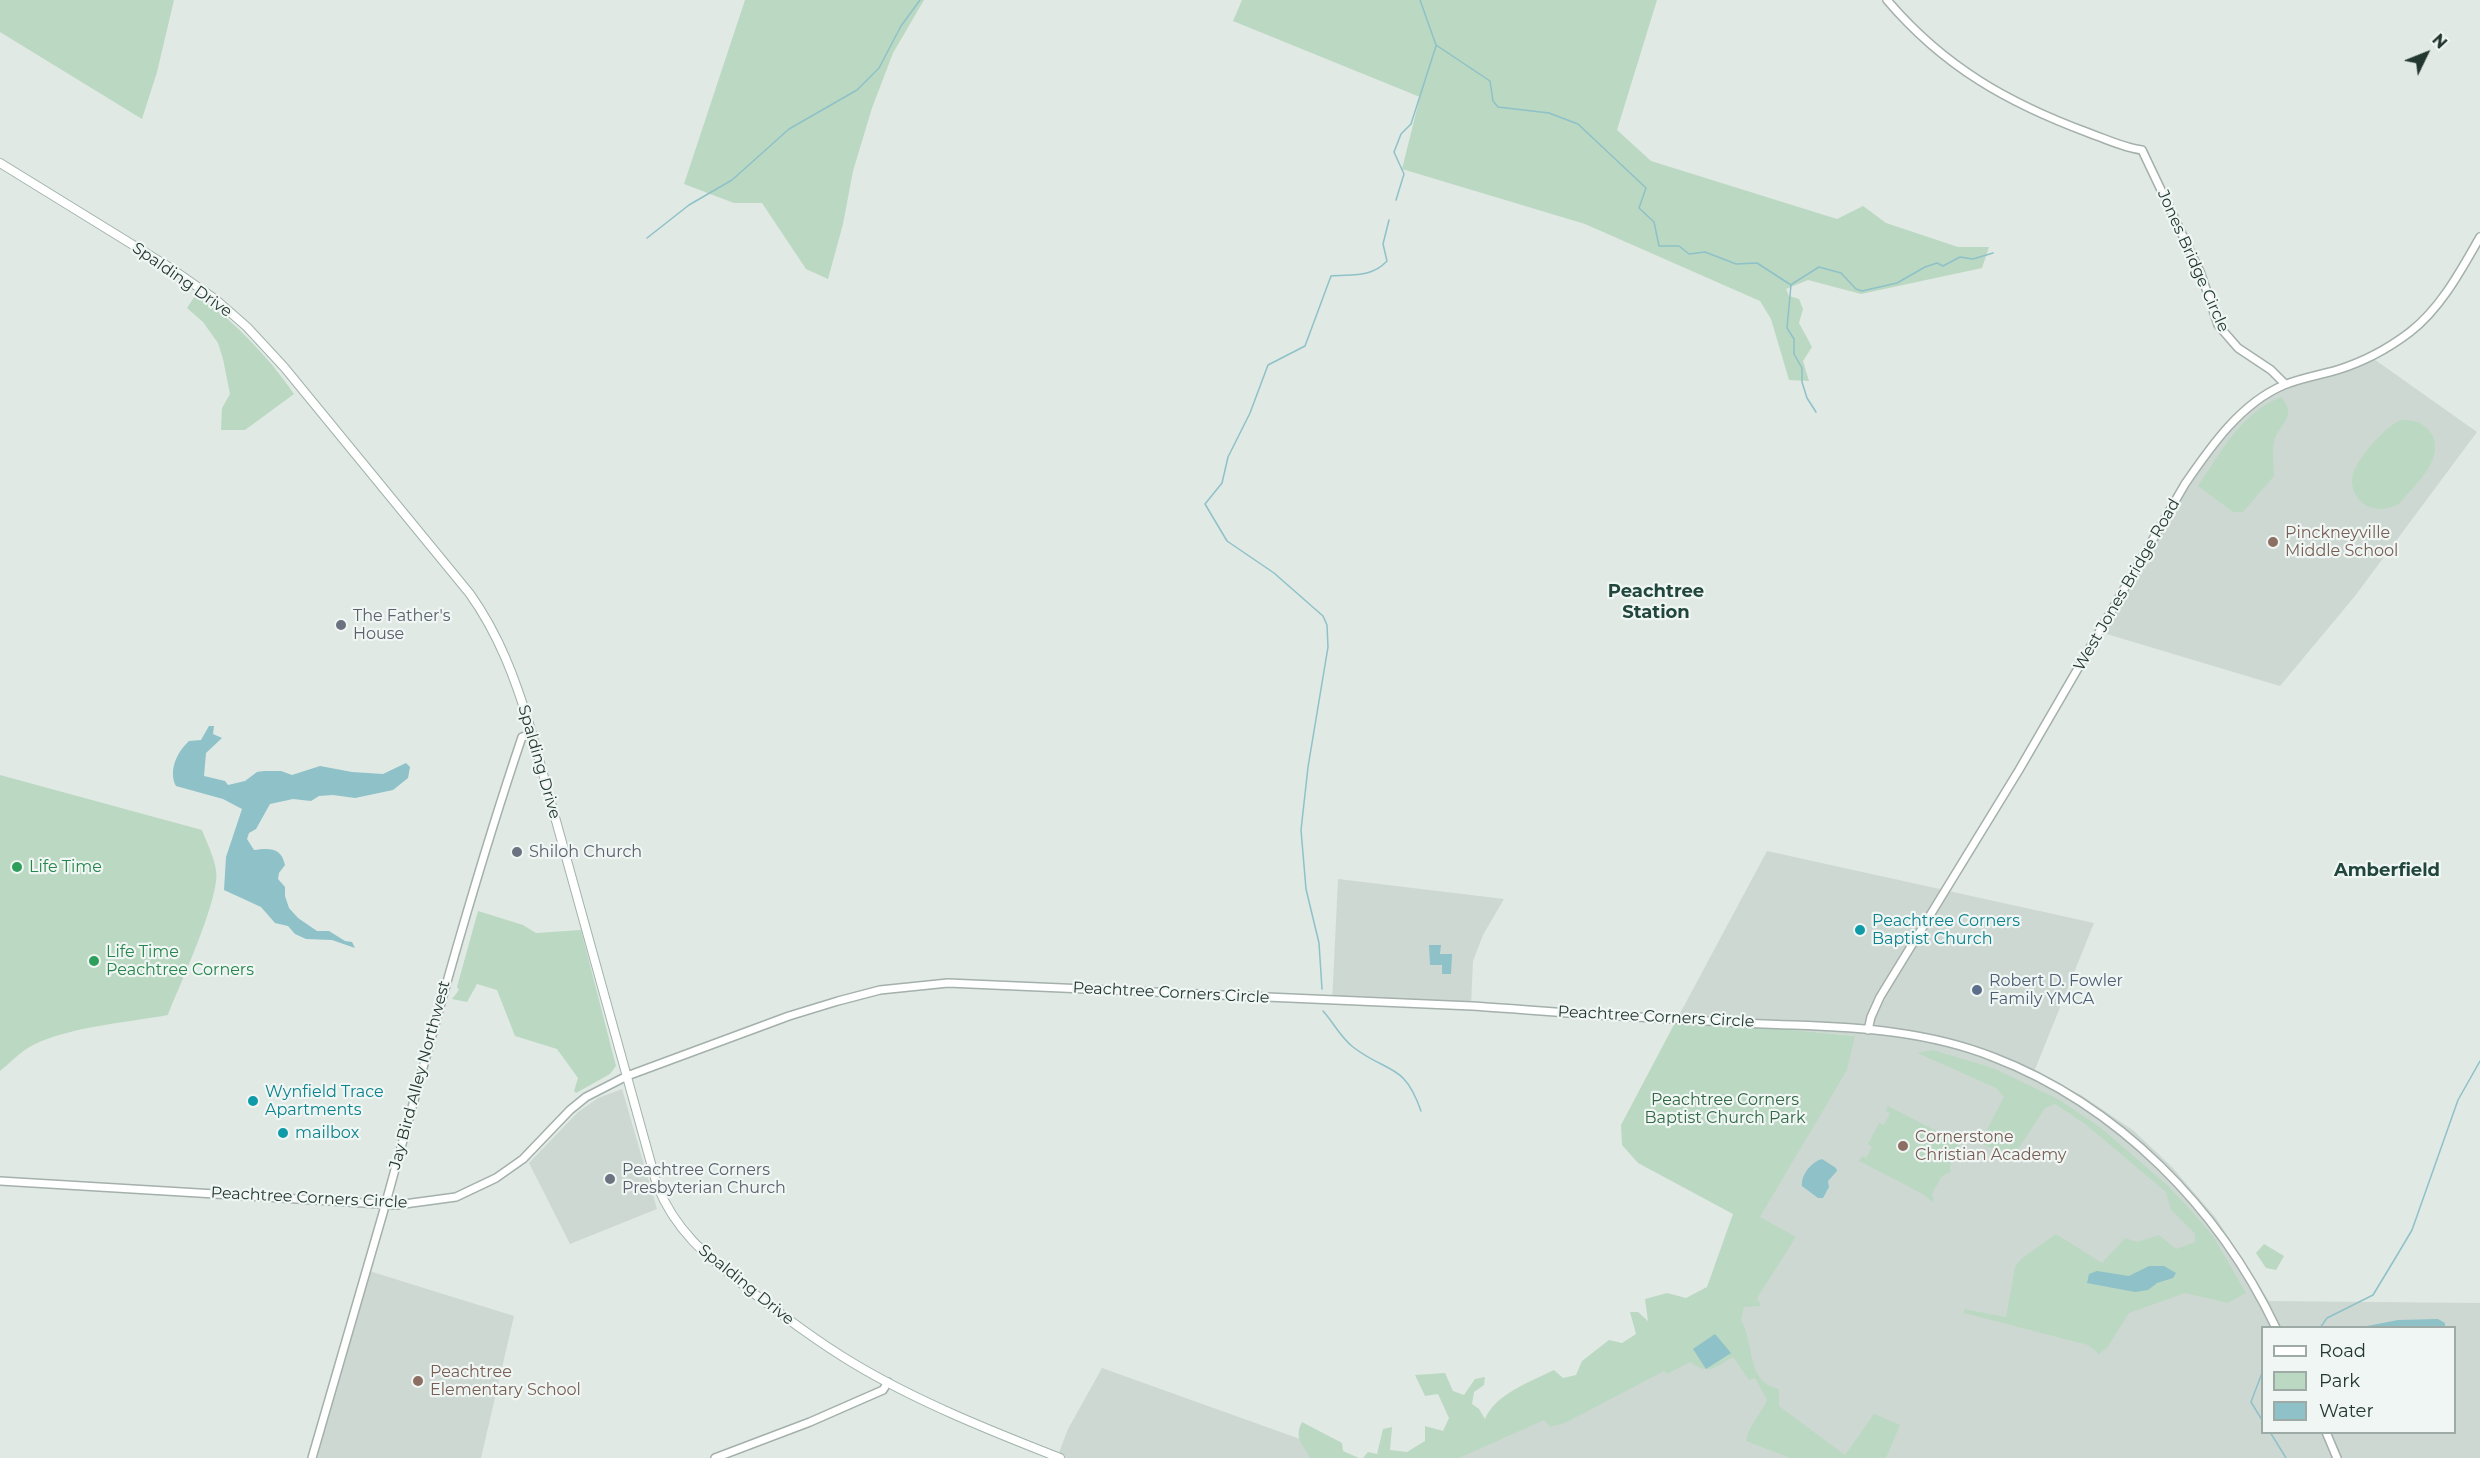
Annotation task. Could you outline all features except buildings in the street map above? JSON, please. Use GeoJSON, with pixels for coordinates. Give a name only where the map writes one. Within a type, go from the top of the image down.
{"type":"FeatureCollection","features":[{"type":"Feature","properties":{"kind":"main road","name":"Spalding Drive"},"geometry":{"type":"LineString","coordinates":[[0,163],[172,269],[215,299],[266,347],[470,594],[488,620],[511,666],[532,734],[657,1185],[664,1203],[681,1230],[716,1263],[794,1323],[853,1363],[888,1382],[1060,1458]]}},
{"type":"Feature","properties":{"kind":"street","name":"Jones Bridge Circle"},"geometry":{"type":"LineString","coordinates":[[1887,0],[1939,53],[1981,83],[2064,123],[2142,150],[2201,274],[2218,325],[2238,348],[2271,370],[2285,384]]}},
{"type":"Feature","properties":{"kind":"street","name":"West Jones Bridge Road"},"geometry":{"type":"LineString","coordinates":[[1868,1030],[1880,997],[2019,770],[2185,484],[2228,426],[2252,405],[2285,384],[2340,369],[2371,357],[2409,333],[2443,297],[2480,237]]}},
{"type":"Feature","properties":{"kind":"street","name":"Jay Bird Alley Northwest"},"geometry":{"type":"LineString","coordinates":[[312,1458],[385,1204],[441,997],[494,822],[522,737],[532,734]]}},
{"type":"Feature","properties":{"kind":"street","name":"Peachtree Corners Circle"},"geometry":{"type":"LineString","coordinates":[[0,1181],[385,1204],[417,1203],[456,1197],[484,1185],[523,1159],[570,1110],[586,1097],[627,1077],[838,1000],[880,990],[948,983],[1473,1006],[1868,1030],[1957,1044],[1992,1056],[2034,1075],[2093,1110],[2154,1160],[2191,1197],[2222,1234],[2255,1287],[2275,1326]]}},
{"type":"Feature","properties":{"kind":"street"},"geometry":{"type":"LineString","coordinates":[[715,1458],[810,1422],[872,1395],[883,1390],[888,1382]]}},
{"type":"Feature","properties":{"kind":"street"},"geometry":{"type":"LineString","coordinates":[[2327,1434],[2337,1458]]}},
{"type":"Feature","properties":{"kind":"shaded area","name":"Pinckneyville Middle School"},"geometry":{"type":"Polygon","coordinates":[[[2371,357],[2477,432],[2355,596],[2280,686],[2100,632],[2185,484],[2228,426],[2270,392],[2371,357]]]}},
{"type":"Feature","properties":{"kind":"shaded area"},"geometry":{"type":"Polygon","coordinates":[[[1767,851],[2094,923],[2034,1072],[2081,1095],[2134,1131],[2172,1167],[2216,1218],[2269,1301],[2480,1303],[2480,1458],[1411,1458],[1706,1311],[1762,1213],[1855,1036],[1677,1019],[1767,851]]]}},
{"type":"Feature","properties":{"kind":"shaded area"},"geometry":{"type":"Polygon","coordinates":[[[1338,879],[1504,899],[1483,935],[1473,961],[1471,1006],[1332,1003],[1338,879]]]}},
{"type":"Feature","properties":{"kind":"shaded area"},"geometry":{"type":"Polygon","coordinates":[[[622,1089],[657,1209],[570,1244],[529,1163],[578,1112],[598,1098],[622,1089]]]}},
{"type":"Feature","properties":{"kind":"shaded area","name":"Peachtree Elementary School"},"geometry":{"type":"Polygon","coordinates":[[[366,1270],[514,1316],[481,1458],[317,1458],[366,1270]]]}},
{"type":"Feature","properties":{"kind":"shaded area"},"geometry":{"type":"Polygon","coordinates":[[[1102,1368],[1353,1458],[1057,1458],[1068,1429],[1102,1368]]]}},
{"type":"Feature","properties":{"kind":"green space"},"geometry":{"type":"Polygon","coordinates":[[[0,0],[174,0],[157,72],[142,119],[0,32],[0,0]]]}},
{"type":"Feature","properties":{"kind":"green space"},"geometry":{"type":"Polygon","coordinates":[[[745,0],[924,0],[893,53],[872,108],[853,171],[843,224],[828,279],[806,269],[762,203],[734,203],[684,184],[745,0]]]}},
{"type":"Feature","properties":{"kind":"green space"},"geometry":{"type":"Polygon","coordinates":[[[1242,0],[1657,0],[1617,130],[1651,161],[1837,219],[1863,206],[1886,223],[1958,247],[1989,247],[1982,268],[1861,294],[1808,280],[1786,289],[1789,296],[1799,299],[1803,309],[1799,323],[1812,347],[1803,361],[1809,381],[1789,380],[1771,319],[1760,301],[1585,224],[1402,169],[1420,97],[1233,21],[1242,0]]]}},
{"type":"Feature","properties":{"kind":"green space"},"geometry":{"type":"Polygon","coordinates":[[[197,293],[249,340],[294,394],[245,430],[221,430],[222,408],[230,394],[218,343],[203,322],[187,308],[197,293]]]}},
{"type":"Feature","properties":{"kind":"green space"},"geometry":{"type":"Polygon","coordinates":[[[2281,397],[2286,404],[2288,415],[2274,441],[2274,476],[2243,512],[2233,512],[2198,486],[2243,423],[2267,404],[2281,397]]]}},
{"type":"Feature","properties":{"kind":"green space"},"geometry":{"type":"Polygon","coordinates":[[[2401,420],[2417,422],[2430,432],[2435,451],[2432,461],[2427,471],[2399,504],[2383,509],[2368,506],[2357,497],[2353,489],[2353,473],[2370,446],[2401,420]]]}},
{"type":"Feature","properties":{"kind":"green space","name":"Life Time Peachtree Corners"},"geometry":{"type":"Polygon","coordinates":[[[0,775],[202,830],[216,870],[216,883],[206,920],[168,1015],[65,1033],[33,1045],[0,1071],[0,775]]]}},
{"type":"Feature","properties":{"kind":"green space"},"geometry":{"type":"Polygon","coordinates":[[[478,911],[523,925],[536,933],[581,930],[616,1066],[610,1074],[576,1093],[574,1091],[578,1078],[557,1049],[515,1036],[497,990],[477,984],[467,1002],[452,999],[459,990],[457,987],[478,911]]]}},
{"type":"Feature","properties":{"kind":"green space","name":"Peachtree Corners Baptist Church Park"},"geometry":{"type":"Polygon","coordinates":[[[1677,1019],[1855,1036],[1847,1070],[1760,1217],[1796,1237],[1757,1298],[1761,1306],[1744,1307],[1741,1320],[1756,1370],[1765,1383],[1779,1389],[1779,1406],[1845,1455],[1874,1414],[1900,1425],[1886,1458],[1790,1458],[1746,1441],[1767,1400],[1755,1378],[1749,1380],[1733,1357],[1712,1368],[1702,1369],[1690,1362],[1667,1374],[1664,1371],[1565,1423],[1550,1427],[1544,1420],[1459,1458],[1363,1458],[1368,1452],[1377,1454],[1383,1429],[1392,1427],[1390,1450],[1407,1452],[1425,1441],[1425,1426],[1443,1431],[1449,1418],[1438,1394],[1425,1396],[1415,1375],[1445,1373],[1453,1391],[1464,1395],[1475,1379],[1485,1377],[1484,1385],[1474,1392],[1472,1404],[1479,1409],[1485,1419],[1497,1402],[1515,1389],[1554,1370],[1563,1378],[1576,1375],[1582,1361],[1609,1340],[1622,1343],[1636,1334],[1630,1312],[1638,1312],[1648,1321],[1645,1299],[1667,1293],[1686,1298],[1707,1287],[1733,1214],[1638,1163],[1622,1145],[1621,1125],[1677,1019]]]}},
{"type":"Feature","properties":{"kind":"green space"},"geometry":{"type":"Polygon","coordinates":[[[1933,1050],[1993,1068],[2058,1099],[2100,1127],[2167,1185],[2188,1207],[2213,1236],[2246,1293],[2228,1303],[2185,1293],[2129,1313],[2107,1348],[2099,1354],[2088,1345],[1964,1313],[1964,1309],[2006,1317],[2015,1267],[2021,1259],[2056,1234],[2102,1263],[2125,1238],[2137,1242],[2159,1235],[2176,1249],[2195,1242],[2195,1234],[2171,1210],[2166,1192],[2085,1124],[2055,1104],[2045,1108],[2013,1157],[1980,1143],[2004,1097],[1996,1088],[1917,1053],[1933,1050]]]}},
{"type":"Feature","properties":{"kind":"green space"},"geometry":{"type":"Polygon","coordinates":[[[1888,1106],[1948,1137],[1960,1146],[1951,1159],[1950,1172],[1942,1176],[1932,1194],[1934,1203],[1923,1194],[1859,1161],[1862,1156],[1866,1158],[1872,1147],[1868,1144],[1879,1123],[1884,1125],[1890,1113],[1886,1111],[1888,1106]]]}},
{"type":"Feature","properties":{"kind":"green space"},"geometry":{"type":"Polygon","coordinates":[[[2264,1244],[2284,1256],[2276,1270],[2266,1268],[2256,1253],[2264,1244]]]}},
{"type":"Feature","properties":{"kind":"green space"},"geometry":{"type":"Polygon","coordinates":[[[1302,1422],[1342,1443],[1343,1451],[1359,1458],[1310,1458],[1300,1442],[1299,1433],[1302,1422]]]}},
{"type":"Feature","properties":{"kind":"water"},"geometry":{"type":"Polygon","coordinates":[[[209,726],[214,726],[213,734],[222,738],[206,753],[204,776],[225,781],[228,785],[245,781],[257,772],[264,771],[281,771],[292,775],[320,766],[352,772],[383,774],[406,763],[410,767],[408,778],[393,790],[355,798],[333,795],[319,796],[311,801],[293,799],[270,804],[256,829],[249,833],[247,839],[254,850],[270,849],[281,855],[285,865],[278,879],[285,887],[289,908],[298,918],[317,931],[329,931],[345,941],[352,942],[355,948],[332,940],[306,939],[295,934],[288,926],[275,923],[261,907],[224,890],[226,857],[242,809],[223,799],[176,786],[173,774],[175,762],[181,751],[189,741],[201,740],[209,726]]]}},
{"type":"Feature","properties":{"kind":"water"},"geometry":{"type":"Polygon","coordinates":[[[1429,945],[1441,945],[1440,954],[1452,954],[1451,974],[1442,974],[1442,965],[1430,965],[1429,945]]]}},
{"type":"Feature","properties":{"kind":"water"},"geometry":{"type":"Polygon","coordinates":[[[1822,1159],[1837,1171],[1828,1181],[1829,1187],[1823,1198],[1818,1198],[1802,1186],[1802,1182],[1811,1166],[1822,1159]]]}},
{"type":"Feature","properties":{"kind":"water"},"geometry":{"type":"Polygon","coordinates":[[[2149,1266],[2164,1266],[2176,1273],[2173,1278],[2157,1283],[2148,1290],[2135,1292],[2087,1283],[2089,1274],[2097,1271],[2129,1276],[2149,1266]]]}},
{"type":"Feature","properties":{"kind":"water"},"geometry":{"type":"Polygon","coordinates":[[[2438,1319],[2445,1323],[2445,1326],[2367,1326],[2398,1320],[2438,1319]]]}},
{"type":"Feature","properties":{"kind":"water"},"geometry":{"type":"Polygon","coordinates":[[[1715,1334],[1731,1353],[1706,1369],[1693,1349],[1715,1334]]]}},
{"type":"Feature","properties":{"kind":"waterway"},"geometry":{"type":"LineString","coordinates":[[647,238],[689,205],[732,180],[789,129],[857,90],[879,68],[901,26],[920,0]]}},
{"type":"Feature","properties":{"kind":"waterway"},"geometry":{"type":"LineString","coordinates":[[1420,0],[1436,45],[1490,81],[1493,101],[1498,107],[1549,113],[1578,124],[1646,188],[1639,208],[1654,222],[1659,246],[1679,246],[1689,254],[1705,252],[1736,264],[1757,263],[1791,285]]}},
{"type":"Feature","properties":{"kind":"waterway"},"geometry":{"type":"LineString","coordinates":[[1396,200],[1404,174],[1394,152],[1401,134],[1411,124],[1436,46]]}},
{"type":"Feature","properties":{"kind":"waterway"},"geometry":{"type":"LineString","coordinates":[[1322,989],[1319,943],[1306,889],[1301,830],[1308,767],[1328,647],[1327,625],[1323,616],[1274,573],[1227,541],[1205,504],[1222,483],[1228,457],[1250,413],[1268,365],[1305,346],[1331,276],[1368,273],[1387,261],[1383,244],[1389,220]]}},
{"type":"Feature","properties":{"kind":"waterway"},"geometry":{"type":"LineString","coordinates":[[1792,284],[1819,267],[1841,273],[1856,289],[1862,291],[1897,283],[1937,263],[1943,266],[1960,257],[1973,259],[1993,253]]}},
{"type":"Feature","properties":{"kind":"waterway"},"geometry":{"type":"LineString","coordinates":[[1791,285],[1787,328],[1794,339],[1794,354],[1802,368],[1802,382],[1807,398],[1816,412]]}},
{"type":"Feature","properties":{"kind":"waterway"},"geometry":{"type":"LineString","coordinates":[[1323,1011],[1353,1047],[1401,1076],[1415,1095],[1421,1111]]}},
{"type":"Feature","properties":{"kind":"waterway"},"geometry":{"type":"LineString","coordinates":[[2321,1326],[2327,1318],[2373,1295],[2396,1257],[2412,1230],[2458,1100],[2480,1061]]}},
{"type":"Feature","properties":{"kind":"waterway"},"geometry":{"type":"LineString","coordinates":[[2261,1376],[2251,1402],[2261,1418]]}},
{"type":"Feature","properties":{"kind":"waterway"},"geometry":{"type":"LineString","coordinates":[[2271,1434],[2286,1458]]}},
{"type":"Feature","properties":{"kind":"place","name":"Pinckneyville Middle School"},"geometry":{"type":"Point","coordinates":[2273,542]}},
{"type":"Feature","properties":{"kind":"place","name":"The Father's House"},"geometry":{"type":"Point","coordinates":[341,625]}},
{"type":"Feature","properties":{"kind":"place","name":"Shiloh Church"},"geometry":{"type":"Point","coordinates":[517,852]}},
{"type":"Feature","properties":{"kind":"place","name":"Life Time"},"geometry":{"type":"Point","coordinates":[17,867]}},
{"type":"Feature","properties":{"kind":"place","name":"Peachtree Corners Baptist Church"},"geometry":{"type":"Point","coordinates":[1860,930]}},
{"type":"Feature","properties":{"kind":"place","name":"Life Time Peachtree Corners"},"geometry":{"type":"Point","coordinates":[94,961]}},
{"type":"Feature","properties":{"kind":"place","name":"Robert D. Fowler Family YMCA"},"geometry":{"type":"Point","coordinates":[1977,990]}},
{"type":"Feature","properties":{"kind":"place","name":"Wynfield Trace Apartments"},"geometry":{"type":"Point","coordinates":[253,1101]}},
{"type":"Feature","properties":{"kind":"place","name":"mailbox"},"geometry":{"type":"Point","coordinates":[283,1133]}},
{"type":"Feature","properties":{"kind":"place","name":"Cornerstone Christian Academy"},"geometry":{"type":"Point","coordinates":[1903,1146]}},
{"type":"Feature","properties":{"kind":"place","name":"Peachtree Corners Presbyterian Church"},"geometry":{"type":"Point","coordinates":[610,1179]}},
{"type":"Feature","properties":{"kind":"place","name":"Peachtree Elementary School"},"geometry":{"type":"Point","coordinates":[418,1381]}},
{"type":"Feature","properties":{"kind":"district","name":"Peachtree Station"},"geometry":{"type":"Point","coordinates":[1656,602]}},
{"type":"Feature","properties":{"kind":"district","name":"Amberfield"},"geometry":{"type":"Point","coordinates":[2387,871]}}]}
